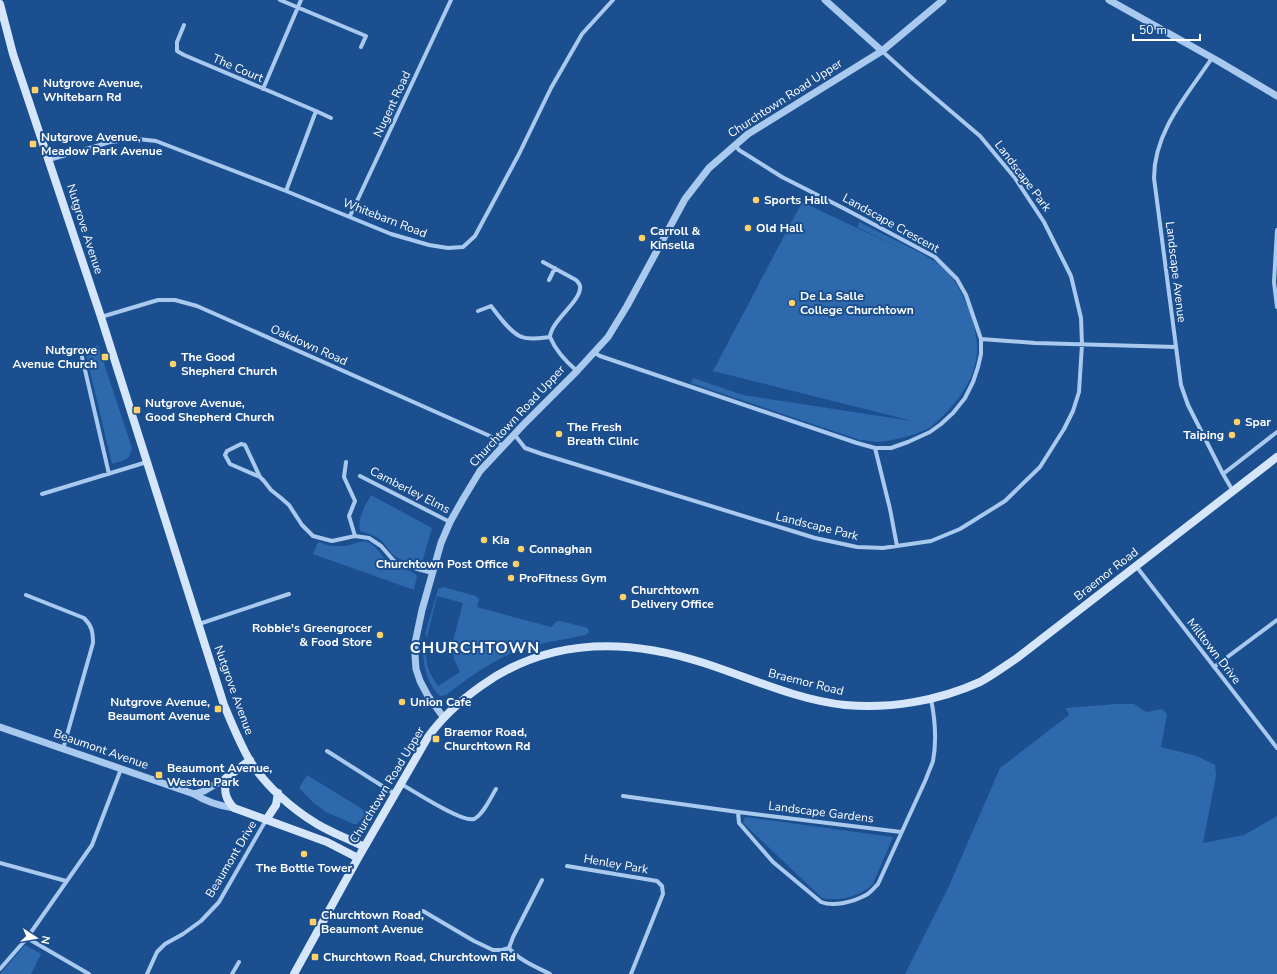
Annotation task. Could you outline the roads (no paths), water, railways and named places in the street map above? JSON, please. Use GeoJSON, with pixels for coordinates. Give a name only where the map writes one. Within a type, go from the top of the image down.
{"type":"FeatureCollection","features":[{"type":"Feature","properties":{"kind":"main road","name":"Nutgrove Avenue"},"geometry":{"type":"LineString","coordinates":[[0,4],[13,54],[101,317],[224,705],[250,760],[259,773],[278,793],[298,811],[331,831],[364,847]]}},
{"type":"Feature","properties":{"kind":"main road","name":"Braemor Road"},"geometry":{"type":"LineString","coordinates":[[444,718],[460,701],[502,672],[522,662],[558,651],[601,646],[626,646],[676,655],[798,695],[833,703],[878,706],[931,698],[981,681],[1017,658],[1277,458]]}},
{"type":"Feature","properties":{"kind":"main road","name":"Churchtown Road Upper"},"geometry":{"type":"LineString","coordinates":[[294,974],[364,847],[428,737],[444,718]]}},
{"type":"Feature","properties":{"kind":"main road"},"geometry":{"type":"LineString","coordinates":[[234,808],[228,802],[225,793],[226,778],[250,760]]}},
{"type":"Feature","properties":{"kind":"main road"},"geometry":{"type":"LineString","coordinates":[[266,820],[276,805],[278,793]]}},
{"type":"Feature","properties":{"kind":"main road","name":"Beaumont Avenue"},"geometry":{"type":"LineString","coordinates":[[234,808],[327,842],[358,858]]}},
{"type":"Feature","properties":{"kind":"main road"},"geometry":{"type":"LineString","coordinates":[[327,842],[330,838],[331,831]]}},
{"type":"Feature","properties":{"kind":"street"},"geometry":{"type":"LineString","coordinates":[[280,0],[366,36],[361,46]]}},
{"type":"Feature","properties":{"kind":"street"},"geometry":{"type":"LineString","coordinates":[[263,90],[301,0]]}},
{"type":"Feature","properties":{"kind":"street","name":"Nugent Road"},"geometry":{"type":"LineString","coordinates":[[350,216],[451,0]]}},
{"type":"Feature","properties":{"kind":"street","name":"Whitebarn Road"},"geometry":{"type":"LineString","coordinates":[[49,160],[110,142],[138,139],[156,141],[286,190],[391,234],[429,246],[448,248],[464,247],[475,236],[519,154],[551,88],[582,34],[613,0]]}},
{"type":"Feature","properties":{"kind":"street"},"geometry":{"type":"LineString","coordinates":[[825,0],[882,50]]}},
{"type":"Feature","properties":{"kind":"street","name":"Churchtown Road Upper"},"geometry":{"type":"LineString","coordinates":[[444,718],[428,696],[420,681],[414,655],[415,643],[441,543],[450,522],[480,471],[608,337],[627,306],[685,199],[709,168],[748,134],[882,50],[943,0]]}},
{"type":"Feature","properties":{"kind":"street"},"geometry":{"type":"LineString","coordinates":[[1109,0],[1277,96]]}},
{"type":"Feature","properties":{"kind":"street","name":"The Court"},"geometry":{"type":"LineString","coordinates":[[184,25],[177,42],[177,51],[184,56],[331,118]]}},
{"type":"Feature","properties":{"kind":"street","name":"Landscape Park"},"geometry":{"type":"LineString","coordinates":[[514,434],[525,448],[542,454],[801,534],[857,547],[883,548],[931,541],[960,529],[1005,501],[1040,467],[1064,429],[1073,411],[1079,392],[1082,344],[1081,318],[1071,276],[1044,222],[1015,178],[980,136],[913,79],[882,50]]}},
{"type":"Feature","properties":{"kind":"street","name":"Landscape Avenue"},"geometry":{"type":"LineString","coordinates":[[1212,58],[1171,117],[1154,165],[1155,185],[1181,385],[1188,405],[1233,491]]}},
{"type":"Feature","properties":{"kind":"street"},"geometry":{"type":"LineString","coordinates":[[286,190],[316,111]]}},
{"type":"Feature","properties":{"kind":"street","name":"Landscape Crescent"},"geometry":{"type":"LineString","coordinates":[[593,352],[606,358],[875,448],[891,448],[930,432],[953,413],[964,398],[973,382],[980,361],[981,339],[966,295],[956,279],[935,257],[888,231],[782,177],[739,150],[735,144]]}},
{"type":"Feature","properties":{"kind":"street"},"geometry":{"type":"LineString","coordinates":[[1277,230],[1274,282],[1277,307]]}},
{"type":"Feature","properties":{"kind":"street"},"geometry":{"type":"LineString","coordinates":[[543,262],[579,283],[580,288],[578,295],[552,329],[550,337],[557,351],[577,371]]}},
{"type":"Feature","properties":{"kind":"street"},"geometry":{"type":"LineString","coordinates":[[549,280],[555,268]]}},
{"type":"Feature","properties":{"kind":"street","name":"Oakdown Road"},"geometry":{"type":"LineString","coordinates":[[101,317],[158,300],[175,300],[197,306],[493,438],[503,446]]}},
{"type":"Feature","properties":{"kind":"street"},"geometry":{"type":"LineString","coordinates":[[478,311],[491,306],[514,333],[522,338],[550,337]]}},
{"type":"Feature","properties":{"kind":"street"},"geometry":{"type":"LineString","coordinates":[[981,339],[1035,343],[1176,347]]}},
{"type":"Feature","properties":{"kind":"street"},"geometry":{"type":"LineString","coordinates":[[82,357],[109,474]]}},
{"type":"Feature","properties":{"kind":"street"},"geometry":{"type":"LineString","coordinates":[[1223,474],[1277,432]]}},
{"type":"Feature","properties":{"kind":"street"},"geometry":{"type":"LineString","coordinates":[[260,477],[244,445],[241,444],[227,451],[225,454],[230,464],[264,480],[270,490],[289,505],[302,525],[313,536],[332,541],[355,536],[369,538],[382,546],[394,561],[432,573]]}},
{"type":"Feature","properties":{"kind":"street"},"geometry":{"type":"LineString","coordinates":[[875,448],[890,509],[897,546]]}},
{"type":"Feature","properties":{"kind":"street"},"geometry":{"type":"LineString","coordinates":[[42,494],[147,462]]}},
{"type":"Feature","properties":{"kind":"street"},"geometry":{"type":"LineString","coordinates":[[346,462],[344,477],[355,501],[349,516],[355,536]]}},
{"type":"Feature","properties":{"kind":"street","name":"Camberley Elms"},"geometry":{"type":"LineString","coordinates":[[360,476],[450,522]]}},
{"type":"Feature","properties":{"kind":"street","name":"Milltown Drive"},"geometry":{"type":"LineString","coordinates":[[1136,566],[1277,748]]}},
{"type":"Feature","properties":{"kind":"street"},"geometry":{"type":"LineString","coordinates":[[199,624],[288,594]]}},
{"type":"Feature","properties":{"kind":"street"},"geometry":{"type":"LineString","coordinates":[[26,595],[84,618],[90,623],[93,632],[92,643],[62,749]]}},
{"type":"Feature","properties":{"kind":"street"},"geometry":{"type":"LineString","coordinates":[[1214,667],[1277,620]]}},
{"type":"Feature","properties":{"kind":"street"},"geometry":{"type":"LineString","coordinates":[[738,812],[739,824],[773,862],[821,902],[828,905],[848,901],[867,894],[878,884],[926,779],[932,762],[936,738],[931,698]]}},
{"type":"Feature","properties":{"kind":"street","name":"Beaumont Avenue"},"geometry":{"type":"LineString","coordinates":[[0,727],[194,794],[204,800],[234,808]]}},
{"type":"Feature","properties":{"kind":"street"},"geometry":{"type":"LineString","coordinates":[[327,750],[395,794]]}},
{"type":"Feature","properties":{"kind":"street"},"geometry":{"type":"LineString","coordinates":[[0,969],[27,938],[92,845],[122,769]]}},
{"type":"Feature","properties":{"kind":"street"},"geometry":{"type":"LineString","coordinates":[[194,794],[204,791],[226,778]]}},
{"type":"Feature","properties":{"kind":"street"},"geometry":{"type":"LineString","coordinates":[[401,784],[447,811],[464,819],[472,820],[480,815],[496,789]]}},
{"type":"Feature","properties":{"kind":"street","name":"Landscape Gardens"},"geometry":{"type":"LineString","coordinates":[[623,796],[901,832]]}},
{"type":"Feature","properties":{"kind":"street","name":"Beaumont Drive"},"geometry":{"type":"LineString","coordinates":[[147,974],[157,952],[165,944],[202,921],[219,902],[266,820]]}},
{"type":"Feature","properties":{"kind":"street"},"geometry":{"type":"LineString","coordinates":[[0,862],[66,881]]}},
{"type":"Feature","properties":{"kind":"street","name":"Henley Park"},"geometry":{"type":"LineString","coordinates":[[567,866],[657,881],[662,886],[663,894],[630,974]]}},
{"type":"Feature","properties":{"kind":"street"},"geometry":{"type":"LineString","coordinates":[[509,948],[513,937],[542,880]]}},
{"type":"Feature","properties":{"kind":"street"},"geometry":{"type":"LineString","coordinates":[[423,911],[474,941],[493,950],[509,948]]}},
{"type":"Feature","properties":{"kind":"street"},"geometry":{"type":"LineString","coordinates":[[27,938],[89,974]]}},
{"type":"Feature","properties":{"kind":"street"},"geometry":{"type":"LineString","coordinates":[[509,948],[513,953],[530,964],[550,974]]}},
{"type":"Feature","properties":{"kind":"street"},"geometry":{"type":"LineString","coordinates":[[232,974],[239,962]]}},
{"type":"Feature","properties":{"kind":"place","name":"Nutgrove Avenue, Whitebarn Rd"},"geometry":{"type":"Point","coordinates":[35,90]}},
{"type":"Feature","properties":{"kind":"place","name":"Nutgrove Avenue, Meadow Park Avenue"},"geometry":{"type":"Point","coordinates":[33,144]}},
{"type":"Feature","properties":{"kind":"place","name":"Sports Hall"},"geometry":{"type":"Point","coordinates":[756,200]}},
{"type":"Feature","properties":{"kind":"place","name":"Old Hall"},"geometry":{"type":"Point","coordinates":[748,228]}},
{"type":"Feature","properties":{"kind":"place","name":"Carroll & Kinsella"},"geometry":{"type":"Point","coordinates":[642,238]}},
{"type":"Feature","properties":{"kind":"place","name":"De La Salle College Churchtown"},"geometry":{"type":"Point","coordinates":[792,303]}},
{"type":"Feature","properties":{"kind":"place","name":"Nutgrove Avenue Church"},"geometry":{"type":"Point","coordinates":[105,357]}},
{"type":"Feature","properties":{"kind":"place","name":"The Good Shepherd Church"},"geometry":{"type":"Point","coordinates":[173,364]}},
{"type":"Feature","properties":{"kind":"place","name":"Nutgrove Avenue, Good Shepherd Church"},"geometry":{"type":"Point","coordinates":[137,410]}},
{"type":"Feature","properties":{"kind":"place","name":"Spar"},"geometry":{"type":"Point","coordinates":[1237,422]}},
{"type":"Feature","properties":{"kind":"place","name":"The Fresh Breath Clinic"},"geometry":{"type":"Point","coordinates":[559,434]}},
{"type":"Feature","properties":{"kind":"place","name":"Taiping"},"geometry":{"type":"Point","coordinates":[1232,435]}},
{"type":"Feature","properties":{"kind":"place","name":"Kia"},"geometry":{"type":"Point","coordinates":[484,540]}},
{"type":"Feature","properties":{"kind":"place","name":"Connaghan"},"geometry":{"type":"Point","coordinates":[521,549]}},
{"type":"Feature","properties":{"kind":"place","name":"Churchtown Post Office"},"geometry":{"type":"Point","coordinates":[516,564]}},
{"type":"Feature","properties":{"kind":"place","name":"ProFitness Gym"},"geometry":{"type":"Point","coordinates":[511,578]}},
{"type":"Feature","properties":{"kind":"place","name":"Churchtown Delivery Office"},"geometry":{"type":"Point","coordinates":[623,597]}},
{"type":"Feature","properties":{"kind":"place","name":"Robbie's Greengrocer & Food Store"},"geometry":{"type":"Point","coordinates":[380,635]}},
{"type":"Feature","properties":{"kind":"place","name":"Union Cafe"},"geometry":{"type":"Point","coordinates":[402,702]}},
{"type":"Feature","properties":{"kind":"place","name":"Nutgrove Avenue, Beaumont Avenue"},"geometry":{"type":"Point","coordinates":[218,709]}},
{"type":"Feature","properties":{"kind":"place","name":"Braemor Road, Churchtown Rd"},"geometry":{"type":"Point","coordinates":[436,739]}},
{"type":"Feature","properties":{"kind":"place","name":"Beaumont Avenue, Weston Park"},"geometry":{"type":"Point","coordinates":[159,775]}},
{"type":"Feature","properties":{"kind":"place","name":"The Bottle Tower"},"geometry":{"type":"Point","coordinates":[304,854]}},
{"type":"Feature","properties":{"kind":"place","name":"Churchtown Road, Beaumont Avenue"},"geometry":{"type":"Point","coordinates":[313,922]}},
{"type":"Feature","properties":{"kind":"place","name":"Churchtown Road, Churchtown Rd"},"geometry":{"type":"Point","coordinates":[315,957]}},
{"type":"Feature","properties":{"kind":"district","name":"CHURCHTOWN"},"geometry":{"type":"Point","coordinates":[475,648]}}]}
